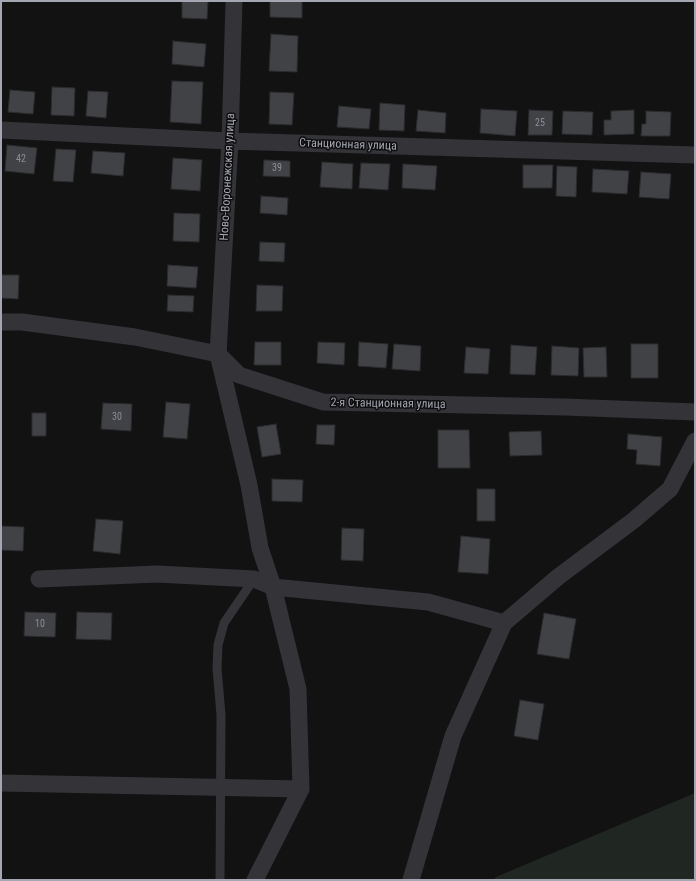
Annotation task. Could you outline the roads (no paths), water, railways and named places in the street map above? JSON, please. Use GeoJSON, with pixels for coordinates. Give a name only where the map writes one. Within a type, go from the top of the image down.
{"type":"FeatureCollection","features":[{"type":"Feature","properties":{"kind":"street","name":"Ново-Воронежская улица"},"geometry":{"type":"LineString","coordinates":[[234,1],[230,141],[218,354],[249,485],[260,548],[273,587],[298,689],[301,789]]}},
{"type":"Feature","properties":{"kind":"street","name":"Станционная улица"},"geometry":{"type":"LineString","coordinates":[[1,130],[230,141],[695,155]]}},
{"type":"Feature","properties":{"kind":"street"},"geometry":{"type":"LineString","coordinates":[[1,322],[22,322],[135,337],[218,354]]}},
{"type":"Feature","properties":{"kind":"street","name":"2-я Станционная улица"},"geometry":{"type":"LineString","coordinates":[[218,354],[239,375],[323,402],[695,412]]}},
{"type":"Feature","properties":{"kind":"street"},"geometry":{"type":"LineString","coordinates":[[411,880],[453,736],[504,623],[558,576],[634,520],[670,490],[695,442]]}},
{"type":"Feature","properties":{"kind":"street"},"geometry":{"type":"LineString","coordinates":[[39,579],[156,574],[254,579],[273,587],[428,602],[504,623]]}},
{"type":"Feature","properties":{"kind":"street"},"geometry":{"type":"LineString","coordinates":[[1,783],[301,789],[255,880]]}},
{"type":"Feature","properties":{"kind":"lane"},"geometry":{"type":"LineString","coordinates":[[220,880],[221,715],[216,668],[218,645],[224,623],[254,579]]}}]}
